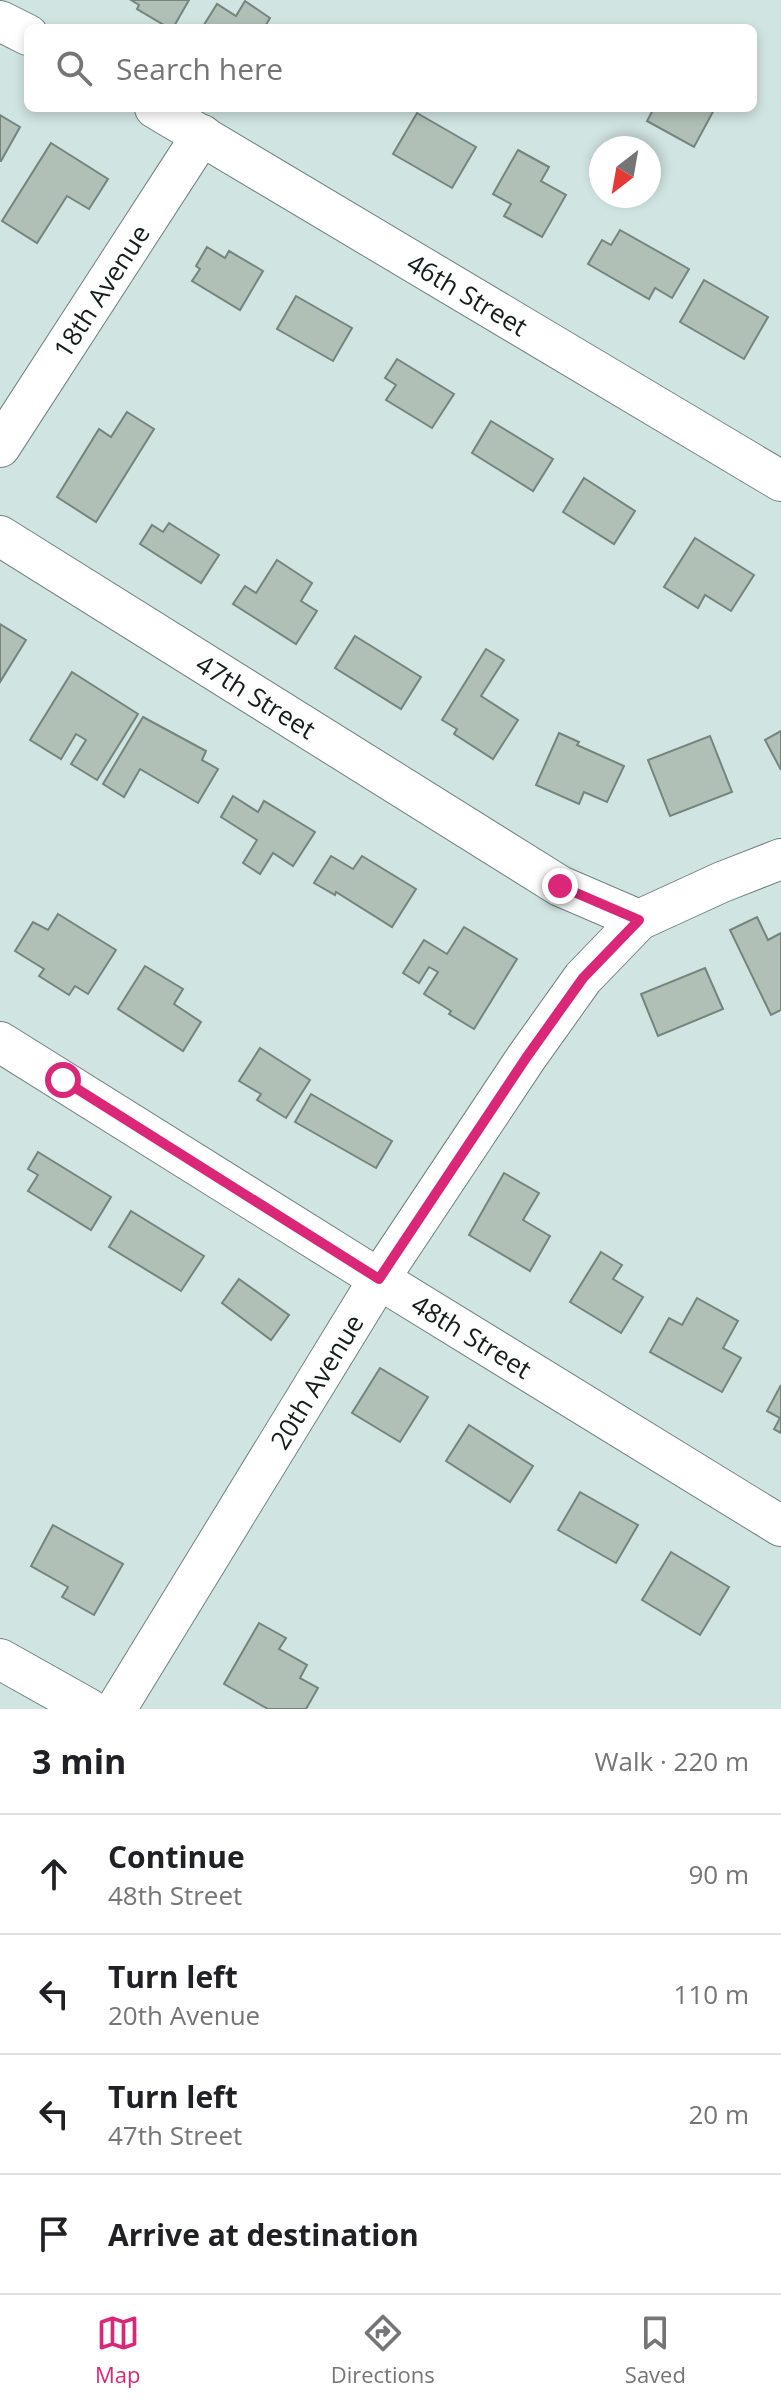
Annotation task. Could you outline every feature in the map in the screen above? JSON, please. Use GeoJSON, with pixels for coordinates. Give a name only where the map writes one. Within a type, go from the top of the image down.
{"type":"FeatureCollection","features":[{"type":"Feature","properties":{"kind":"street"},"geometry":{"type":"LineString","coordinates":[[0,21],[24,33]]}},
{"type":"Feature","properties":{"kind":"street","name":"46th Street"},"geometry":{"type":"LineString","coordinates":[[162,112],[781,481]]}},
{"type":"Feature","properties":{"kind":"street","name":"18th Avenue"},"geometry":{"type":"LineString","coordinates":[[0,447],[202,135]]}},
{"type":"Feature","properties":{"kind":"street","name":"47th Street"},"geometry":{"type":"LineString","coordinates":[[0,536],[560,886],[639,920]]}},
{"type":"Feature","properties":{"kind":"street","name":"20th Avenue"},"geometry":{"type":"LineString","coordinates":[[116,1709],[379,1279],[583,978],[639,920],[781,859]]}},
{"type":"Feature","properties":{"kind":"street","name":"48th Street"},"geometry":{"type":"LineString","coordinates":[[0,1042],[781,1526]]}},
{"type":"Feature","properties":{"kind":"street"},"geometry":{"type":"LineString","coordinates":[[0,1659],[89,1709]]}},
{"type":"Feature","properties":{"kind":"building"},"geometry":{"type":"Polygon","coordinates":[[[131,0],[189,0],[175,24],[162,24],[137,9],[139,5],[131,0]]]}},
{"type":"Feature","properties":{"kind":"building"},"geometry":{"type":"Polygon","coordinates":[[[245,1],[270,18],[266,24],[204,24],[217,4],[236,16],[245,1]]]}},
{"type":"Feature","properties":{"kind":"building"},"geometry":{"type":"Polygon","coordinates":[[[652,112],[713,112],[694,147],[647,121],[652,112]]]}},
{"type":"Feature","properties":{"kind":"building"},"geometry":{"type":"Polygon","coordinates":[[[417,113],[476,147],[452,188],[393,154],[417,113]]]}},
{"type":"Feature","properties":{"kind":"building"},"geometry":{"type":"Polygon","coordinates":[[[0,115],[20,127],[1,161],[0,161],[0,115]]]}},
{"type":"Feature","properties":{"kind":"building"},"geometry":{"type":"Polygon","coordinates":[[[51,143],[108,179],[89,209],[67,196],[37,243],[2,221],[51,143]]]}},
{"type":"Feature","properties":{"kind":"building"},"geometry":{"type":"Polygon","coordinates":[[[518,150],[549,167],[541,181],[566,195],[542,237],[504,216],[511,204],[493,194],[518,150]]]}},
{"type":"Feature","properties":{"kind":"building"},"geometry":{"type":"Polygon","coordinates":[[[620,230],[689,269],[672,298],[655,288],[649,299],[588,264],[602,240],[611,245],[620,230]]]}},
{"type":"Feature","properties":{"kind":"building"},"geometry":{"type":"Polygon","coordinates":[[[207,247],[225,258],[229,251],[263,271],[240,310],[192,281],[200,269],[196,266],[207,247]]]}},
{"type":"Feature","properties":{"kind":"building"},"geometry":{"type":"Polygon","coordinates":[[[704,280],[768,317],[744,359],[680,322],[704,280]]]}},
{"type":"Feature","properties":{"kind":"building"},"geometry":{"type":"Polygon","coordinates":[[[296,296],[352,328],[333,361],[277,329],[296,296]]]}},
{"type":"Feature","properties":{"kind":"building"},"geometry":{"type":"Polygon","coordinates":[[[397,359],[454,394],[432,428],[386,400],[396,385],[385,378],[397,359]]]}},
{"type":"Feature","properties":{"kind":"building"},"geometry":{"type":"Polygon","coordinates":[[[127,412],[154,429],[96,522],[57,497],[99,429],[111,437],[127,412]]]}},
{"type":"Feature","properties":{"kind":"building"},"geometry":{"type":"Polygon","coordinates":[[[491,421],[553,459],[533,491],[472,453],[491,421]]]}},
{"type":"Feature","properties":{"kind":"building"},"geometry":{"type":"Polygon","coordinates":[[[584,478],[635,511],[614,544],[563,512],[584,478]]]}},
{"type":"Feature","properties":{"kind":"building"},"geometry":{"type":"Polygon","coordinates":[[[169,523],[219,555],[201,583],[140,544],[152,525],[163,532],[169,523]]]}},
{"type":"Feature","properties":{"kind":"building"},"geometry":{"type":"Polygon","coordinates":[[[695,538],[754,575],[731,611],[705,595],[698,608],[664,587],[695,538]]]}},
{"type":"Feature","properties":{"kind":"building"},"geometry":{"type":"Polygon","coordinates":[[[277,560],[312,583],[301,601],[317,611],[296,644],[233,604],[245,586],[256,593],[277,560]]]}},
{"type":"Feature","properties":{"kind":"building"},"geometry":{"type":"Polygon","coordinates":[[[0,624],[26,640],[0,682],[0,624]]]}},
{"type":"Feature","properties":{"kind":"building"},"geometry":{"type":"Polygon","coordinates":[[[355,636],[421,677],[401,709],[335,668],[355,636]]]}},
{"type":"Feature","properties":{"kind":"building"},"geometry":{"type":"Polygon","coordinates":[[[486,649],[504,660],[481,696],[518,720],[493,759],[454,734],[457,729],[442,720],[486,649]]]}},
{"type":"Feature","properties":{"kind":"building"},"geometry":{"type":"Polygon","coordinates":[[[72,672],[138,714],[97,780],[71,764],[86,740],[76,734],[61,759],[30,740],[72,672]]]}},
{"type":"Feature","properties":{"kind":"building"},"geometry":{"type":"Polygon","coordinates":[[[143,717],[206,751],[202,760],[218,769],[198,803],[140,769],[124,797],[103,784],[143,717]]]}},
{"type":"Feature","properties":{"kind":"building"},"geometry":{"type":"Polygon","coordinates":[[[781,731],[781,770],[765,740],[781,731]]]}},
{"type":"Feature","properties":{"kind":"building"},"geometry":{"type":"Polygon","coordinates":[[[559,733],[579,742],[577,745],[624,766],[607,802],[584,792],[579,804],[536,785],[559,733]]]}},
{"type":"Feature","properties":{"kind":"building"},"geometry":{"type":"Polygon","coordinates":[[[710,736],[732,792],[670,816],[648,760],[710,736]]]}},
{"type":"Feature","properties":{"kind":"building"},"geometry":{"type":"Polygon","coordinates":[[[233,796],[258,812],[264,801],[315,832],[293,866],[273,853],[260,874],[243,863],[257,840],[221,817],[233,796]]]}},
{"type":"Feature","properties":{"kind":"building"},"geometry":{"type":"Polygon","coordinates":[[[331,856],[353,869],[362,856],[416,889],[392,927],[336,892],[335,895],[314,883],[331,856]]]}},
{"type":"Feature","properties":{"kind":"building"},"geometry":{"type":"Polygon","coordinates":[[[58,914],[116,950],[88,994],[75,986],[69,995],[39,976],[44,969],[15,951],[33,922],[48,930],[58,914]]]}},
{"type":"Feature","properties":{"kind":"building"},"geometry":{"type":"Polygon","coordinates":[[[757,917],[768,940],[781,933],[781,1010],[771,1015],[730,930],[757,917]]]}},
{"type":"Feature","properties":{"kind":"building"},"geometry":{"type":"Polygon","coordinates":[[[464,927],[517,959],[474,1029],[424,994],[438,972],[429,967],[419,983],[403,973],[424,940],[447,954],[464,927]]]}},
{"type":"Feature","properties":{"kind":"building"},"geometry":{"type":"Polygon","coordinates":[[[145,966],[183,989],[174,1004],[201,1022],[183,1051],[118,1009],[145,966]]]}},
{"type":"Feature","properties":{"kind":"building"},"geometry":{"type":"Polygon","coordinates":[[[705,968],[723,1009],[658,1036],[641,994],[705,968]]]}},
{"type":"Feature","properties":{"kind":"building"},"geometry":{"type":"Polygon","coordinates":[[[260,1048],[310,1080],[286,1118],[257,1100],[261,1094],[239,1081],[260,1048]]]}},
{"type":"Feature","properties":{"kind":"building"},"geometry":{"type":"Polygon","coordinates":[[[311,1094],[392,1141],[376,1168],[295,1122],[311,1094]]]}},
{"type":"Feature","properties":{"kind":"building"},"geometry":{"type":"Polygon","coordinates":[[[38,1152],[111,1197],[91,1230],[28,1191],[38,1175],[28,1169],[38,1152]]]}},
{"type":"Feature","properties":{"kind":"building"},"geometry":{"type":"Polygon","coordinates":[[[504,1173],[539,1193],[523,1220],[550,1236],[530,1271],[469,1235],[504,1173]]]}},
{"type":"Feature","properties":{"kind":"building"},"geometry":{"type":"Polygon","coordinates":[[[131,1211],[204,1256],[181,1291],[109,1247],[131,1211]]]}},
{"type":"Feature","properties":{"kind":"building"},"geometry":{"type":"Polygon","coordinates":[[[601,1252],[622,1265],[613,1279],[643,1297],[621,1333],[570,1302],[601,1252]]]}},
{"type":"Feature","properties":{"kind":"building"},"geometry":{"type":"Polygon","coordinates":[[[239,1279],[289,1315],[271,1340],[222,1303],[239,1279]]]}},
{"type":"Feature","properties":{"kind":"building"},"geometry":{"type":"Polygon","coordinates":[[[697,1298],[738,1321],[723,1348],[741,1358],[722,1392],[650,1352],[669,1318],[682,1325],[697,1298]]]}},
{"type":"Feature","properties":{"kind":"building"},"geometry":{"type":"Polygon","coordinates":[[[380,1368],[428,1397],[400,1442],[352,1413],[380,1368]]]}},
{"type":"Feature","properties":{"kind":"building"},"geometry":{"type":"Polygon","coordinates":[[[781,1385],[781,1433],[774,1429],[780,1418],[767,1411],[781,1385]]]}},
{"type":"Feature","properties":{"kind":"building"},"geometry":{"type":"Polygon","coordinates":[[[469,1425],[533,1466],[510,1502],[446,1461],[469,1425]]]}},
{"type":"Feature","properties":{"kind":"building"},"geometry":{"type":"Polygon","coordinates":[[[580,1492],[638,1525],[616,1563],[558,1530],[580,1492]]]}},
{"type":"Feature","properties":{"kind":"building"},"geometry":{"type":"Polygon","coordinates":[[[53,1525],[123,1564],[94,1615],[62,1597],[68,1587],[31,1566],[53,1525]]]}},
{"type":"Feature","properties":{"kind":"building"},"geometry":{"type":"Polygon","coordinates":[[[671,1552],[729,1587],[700,1635],[642,1600],[671,1552]]]}},
{"type":"Feature","properties":{"kind":"building"},"geometry":{"type":"Polygon","coordinates":[[[259,1623],[286,1638],[279,1649],[307,1665],[300,1678],[318,1688],[306,1709],[268,1709],[224,1684],[259,1623]]]}},
{"type":"Feature","properties":{"kind":"route"},"geometry":{"type":"LineString","coordinates":[[63,1080],[379,1279],[583,978],[639,920],[560,886]]}}]}
